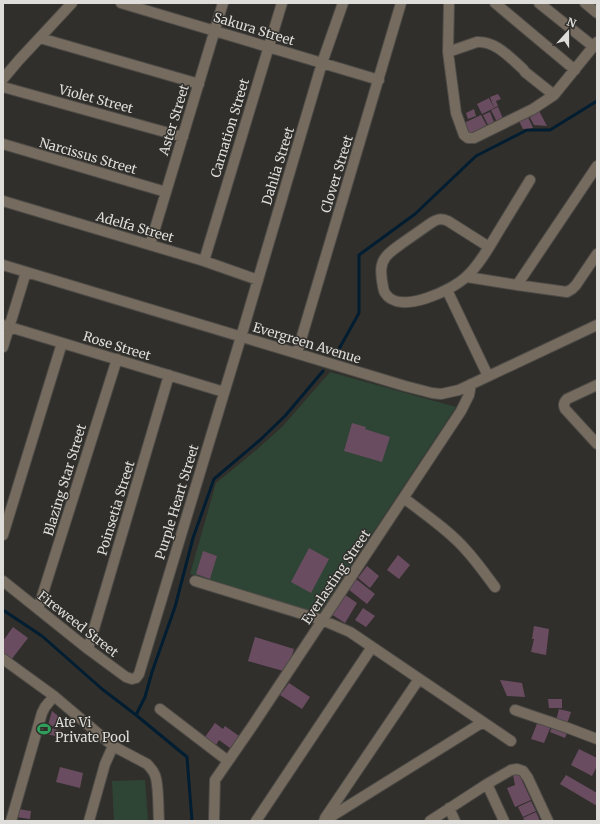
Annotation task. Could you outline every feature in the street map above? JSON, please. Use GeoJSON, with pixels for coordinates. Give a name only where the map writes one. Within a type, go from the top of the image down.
{"type":"FeatureCollection","features":[{"type":"Feature","properties":{"kind":"street"},"geometry":{"type":"LineString","coordinates":[[3,79],[72,3]]}},
{"type":"Feature","properties":{"kind":"street","name":"Sakura Street"},"geometry":{"type":"LineString","coordinates":[[121,3],[379,80]]}},
{"type":"Feature","properties":{"kind":"street","name":"Aster Street"},"geometry":{"type":"LineString","coordinates":[[150,245],[223,3]]}},
{"type":"Feature","properties":{"kind":"street","name":"Carnation Street"},"geometry":{"type":"LineString","coordinates":[[204,260],[282,3]]}},
{"type":"Feature","properties":{"kind":"street","name":"Dahlia Street"},"geometry":{"type":"LineString","coordinates":[[241,337],[322,63],[343,3]]}},
{"type":"Feature","properties":{"kind":"street","name":"Clover Street"},"geometry":{"type":"LineString","coordinates":[[297,353],[401,3]]}},
{"type":"Feature","properties":{"kind":"street"},"geometry":{"type":"LineString","coordinates":[[449,3],[448,52],[456,113],[464,135],[468,138],[474,138],[513,119],[533,109],[554,95],[595,45],[539,3]]}},
{"type":"Feature","properties":{"kind":"street"},"geometry":{"type":"LineString","coordinates":[[495,3],[575,70]]}},
{"type":"Feature","properties":{"kind":"street"},"geometry":{"type":"LineString","coordinates":[[584,3],[597,13]]}},
{"type":"Feature","properties":{"kind":"street"},"geometry":{"type":"LineString","coordinates":[[40,38],[199,84]]}},
{"type":"Feature","properties":{"kind":"street"},"geometry":{"type":"LineString","coordinates":[[448,52],[476,42],[498,47],[525,72],[554,95]]}},
{"type":"Feature","properties":{"kind":"street","name":"Violet Street"},"geometry":{"type":"LineString","coordinates":[[3,87],[183,137]]}},
{"type":"Feature","properties":{"kind":"street","name":"Narcissus Street"},"geometry":{"type":"LineString","coordinates":[[3,144],[166,192]]}},
{"type":"Feature","properties":{"kind":"street"},"geometry":{"type":"LineString","coordinates":[[517,285],[597,166]]}},
{"type":"Feature","properties":{"kind":"street"},"geometry":{"type":"LineString","coordinates":[[489,247],[454,224],[442,219],[436,220],[390,252],[385,258],[382,265],[381,274],[385,293],[390,298],[398,301],[411,302],[423,300],[447,290],[467,277],[489,247],[530,180]]}},
{"type":"Feature","properties":{"kind":"street","name":"Adelfa Street"},"geometry":{"type":"LineString","coordinates":[[3,201],[204,260],[258,280]]}},
{"type":"Feature","properties":{"kind":"street"},"geometry":{"type":"LineString","coordinates":[[467,277],[567,292],[576,285],[597,254]]}},
{"type":"Feature","properties":{"kind":"street","name":"Evergreen Avenue"},"geometry":{"type":"LineString","coordinates":[[3,265],[241,337],[432,393],[441,394],[459,390],[597,325]]}},
{"type":"Feature","properties":{"kind":"street"},"geometry":{"type":"LineString","coordinates":[[3,346],[6,326],[26,272]]}},
{"type":"Feature","properties":{"kind":"street"},"geometry":{"type":"LineString","coordinates":[[447,290],[488,376]]}},
{"type":"Feature","properties":{"kind":"street","name":"Rose Street"},"geometry":{"type":"LineString","coordinates":[[6,326],[224,392]]}},
{"type":"Feature","properties":{"kind":"street","name":"Purple Heart Street"},"geometry":{"type":"LineString","coordinates":[[139,674],[241,337]]}},
{"type":"Feature","properties":{"kind":"street"},"geometry":{"type":"LineString","coordinates":[[3,535],[62,343]]}},
{"type":"Feature","properties":{"kind":"street","name":"Blazing Star Street"},"geometry":{"type":"LineString","coordinates":[[38,609],[117,359]]}},
{"type":"Feature","properties":{"kind":"street","name":"Poinsetia Street"},"geometry":{"type":"LineString","coordinates":[[88,649],[169,375]]}},
{"type":"Feature","properties":{"kind":"street","name":"Everlasting Street"},"geometry":{"type":"LineString","coordinates":[[214,821],[215,780],[462,411],[469,395],[471,384]]}},
{"type":"Feature","properties":{"kind":"street"},"geometry":{"type":"LineString","coordinates":[[597,385],[567,399],[564,407],[597,444]]}},
{"type":"Feature","properties":{"kind":"street"},"geometry":{"type":"LineString","coordinates":[[404,498],[451,535],[466,549],[495,588]]}},
{"type":"Feature","properties":{"kind":"street","name":"Fireweed Street"},"geometry":{"type":"LineString","coordinates":[[3,581],[88,649],[126,677],[132,679],[136,678],[139,674]]}},
{"type":"Feature","properties":{"kind":"street"},"geometry":{"type":"LineString","coordinates":[[195,581],[322,620],[350,632],[511,740]]}},
{"type":"Feature","properties":{"kind":"street"},"geometry":{"type":"LineString","coordinates":[[256,821],[372,647]]}},
{"type":"Feature","properties":{"kind":"street"},"geometry":{"type":"LineString","coordinates":[[3,659],[54,696],[113,746],[147,764],[151,768],[155,775],[159,821]]}},
{"type":"Feature","properties":{"kind":"street"},"geometry":{"type":"LineString","coordinates":[[324,821],[419,679]]}},
{"type":"Feature","properties":{"kind":"street"},"geometry":{"type":"LineString","coordinates":[[11,821],[42,713],[54,696]]}},
{"type":"Feature","properties":{"kind":"street"},"geometry":{"type":"LineString","coordinates":[[160,709],[228,761]]}},
{"type":"Feature","properties":{"kind":"street"},"geometry":{"type":"LineString","coordinates":[[515,710],[597,739],[597,736]]}},
{"type":"Feature","properties":{"kind":"street"},"geometry":{"type":"LineString","coordinates":[[324,821],[483,722]]}},
{"type":"Feature","properties":{"kind":"street"},"geometry":{"type":"LineString","coordinates":[[89,821],[105,764],[113,746]]}},
{"type":"Feature","properties":{"kind":"street"},"geometry":{"type":"LineString","coordinates":[[430,821],[487,784],[511,770],[517,769],[523,771],[528,778],[548,821]]}},
{"type":"Feature","properties":{"kind":"street"},"geometry":{"type":"LineString","coordinates":[[487,784],[504,821]]}},
{"type":"Feature","properties":{"kind":"street"},"geometry":{"type":"LineString","coordinates":[[449,808],[455,821]]}},
{"type":"Feature","properties":{"kind":"green space"},"geometry":{"type":"Polygon","coordinates":[[[330,372],[456,407],[319,614],[190,574],[216,483],[282,427],[330,372]]]}},
{"type":"Feature","properties":{"kind":"green space"},"geometry":{"type":"Polygon","coordinates":[[[145,780],[148,821],[114,821],[112,781],[145,780]]]}},
{"type":"Feature","properties":{"kind":"building"},"geometry":{"type":"Polygon","coordinates":[[[498,94],[501,99],[496,101],[498,106],[494,108],[490,97],[498,94]]]}},
{"type":"Feature","properties":{"kind":"building"},"geometry":{"type":"Polygon","coordinates":[[[489,98],[494,108],[482,114],[477,104],[489,98]]]}},
{"type":"Feature","properties":{"kind":"building"},"geometry":{"type":"Polygon","coordinates":[[[498,107],[504,121],[498,124],[491,110],[498,107]]]}},
{"type":"Feature","properties":{"kind":"building"},"geometry":{"type":"Polygon","coordinates":[[[537,107],[547,126],[534,125],[527,112],[537,107]]]}},
{"type":"Feature","properties":{"kind":"building"},"geometry":{"type":"Polygon","coordinates":[[[474,109],[476,116],[468,119],[466,113],[474,109]]]}},
{"type":"Feature","properties":{"kind":"building"},"geometry":{"type":"Polygon","coordinates":[[[490,112],[494,122],[488,125],[483,115],[490,112]]]}},
{"type":"Feature","properties":{"kind":"building"},"geometry":{"type":"Polygon","coordinates":[[[481,115],[487,126],[469,134],[464,123],[481,115]]]}},
{"type":"Feature","properties":{"kind":"building"},"geometry":{"type":"Polygon","coordinates":[[[528,117],[533,128],[523,129],[519,121],[528,117]]]}},
{"type":"Feature","properties":{"kind":"building"},"geometry":{"type":"Polygon","coordinates":[[[352,423],[390,437],[382,462],[344,451],[352,423]]]}},
{"type":"Feature","properties":{"kind":"building"},"geometry":{"type":"Polygon","coordinates":[[[309,548],[329,559],[311,593],[291,582],[309,548]]]}},
{"type":"Feature","properties":{"kind":"building"},"geometry":{"type":"Polygon","coordinates":[[[203,551],[217,556],[210,579],[196,574],[203,551]]]}},
{"type":"Feature","properties":{"kind":"building"},"geometry":{"type":"Polygon","coordinates":[[[398,555],[410,565],[399,579],[387,570],[398,555]]]}},
{"type":"Feature","properties":{"kind":"building"},"geometry":{"type":"Polygon","coordinates":[[[367,566],[379,576],[370,588],[358,578],[367,566]]]}},
{"type":"Feature","properties":{"kind":"building"},"geometry":{"type":"Polygon","coordinates":[[[356,579],[375,594],[367,604],[348,589],[356,579]]]}},
{"type":"Feature","properties":{"kind":"building"},"geometry":{"type":"Polygon","coordinates":[[[344,594],[357,603],[345,623],[331,614],[344,594]]]}},
{"type":"Feature","properties":{"kind":"building"},"geometry":{"type":"Polygon","coordinates":[[[363,608],[375,616],[366,627],[355,620],[363,608]]]}},
{"type":"Feature","properties":{"kind":"building"},"geometry":{"type":"Polygon","coordinates":[[[534,626],[549,629],[546,655],[531,652],[534,639],[532,639],[534,626]]]}},
{"type":"Feature","properties":{"kind":"building"},"geometry":{"type":"Polygon","coordinates":[[[13,627],[28,638],[11,660],[3,654],[3,641],[13,627]]]}},
{"type":"Feature","properties":{"kind":"building"},"geometry":{"type":"Polygon","coordinates":[[[255,637],[294,649],[287,672],[248,661],[255,637]]]}},
{"type":"Feature","properties":{"kind":"building"},"geometry":{"type":"Polygon","coordinates":[[[500,680],[522,683],[525,697],[507,696],[500,680]]]}},
{"type":"Feature","properties":{"kind":"building"},"geometry":{"type":"Polygon","coordinates":[[[289,683],[310,697],[302,709],[280,695],[289,683]]]}},
{"type":"Feature","properties":{"kind":"building"},"geometry":{"type":"Polygon","coordinates":[[[548,699],[562,699],[562,708],[549,708],[548,699]]]}},
{"type":"Feature","properties":{"kind":"building"},"geometry":{"type":"Polygon","coordinates":[[[559,709],[571,712],[567,724],[556,721],[559,709]]]}},
{"type":"Feature","properties":{"kind":"building"},"geometry":{"type":"Polygon","coordinates":[[[52,711],[64,721],[63,729],[48,725],[52,711]]]}},
{"type":"Feature","properties":{"kind":"building"},"geometry":{"type":"Polygon","coordinates":[[[538,721],[551,726],[544,743],[531,739],[538,721]]]}},
{"type":"Feature","properties":{"kind":"building"},"geometry":{"type":"Polygon","coordinates":[[[215,723],[223,729],[225,726],[239,736],[230,748],[219,740],[216,745],[205,737],[215,723]]]}},
{"type":"Feature","properties":{"kind":"building"},"geometry":{"type":"Polygon","coordinates":[[[553,724],[568,730],[565,738],[550,732],[553,724]]]}},
{"type":"Feature","properties":{"kind":"building"},"geometry":{"type":"Polygon","coordinates":[[[48,727],[61,731],[59,737],[47,734],[48,727]]]}},
{"type":"Feature","properties":{"kind":"building"},"geometry":{"type":"Polygon","coordinates":[[[579,749],[597,758],[597,766],[592,776],[571,765],[579,749]]]}},
{"type":"Feature","properties":{"kind":"building"},"geometry":{"type":"Polygon","coordinates":[[[60,767],[83,773],[80,788],[56,782],[60,767]]]}},
{"type":"Feature","properties":{"kind":"building"},"geometry":{"type":"Polygon","coordinates":[[[519,774],[531,800],[515,807],[507,788],[515,785],[513,775],[519,774]]]}},
{"type":"Feature","properties":{"kind":"building"},"geometry":{"type":"Polygon","coordinates":[[[566,775],[597,793],[597,806],[560,784],[566,775]]]}},
{"type":"Feature","properties":{"kind":"building"},"geometry":{"type":"Polygon","coordinates":[[[531,801],[536,811],[523,817],[518,807],[531,801]]]}},
{"type":"Feature","properties":{"kind":"building"},"geometry":{"type":"Polygon","coordinates":[[[18,809],[31,811],[30,819],[16,817],[18,809]]]}},
{"type":"Feature","properties":{"kind":"building"},"geometry":{"type":"Polygon","coordinates":[[[536,812],[540,821],[525,821],[523,818],[536,812]]]}},
{"type":"Feature","properties":{"kind":"waterway"},"geometry":{"type":"LineString","coordinates":[[335,356],[359,313],[359,255],[415,214],[476,156],[527,130],[550,130],[597,101]]}},
{"type":"Feature","properties":{"kind":"waterway"},"geometry":{"type":"LineString","coordinates":[[136,715],[145,697],[152,672],[175,607],[193,538],[214,479],[260,440],[285,416],[323,371]]}},
{"type":"Feature","properties":{"kind":"waterway"},"geometry":{"type":"LineString","coordinates":[[3,610],[42,636],[102,689],[187,757],[192,821]]}},
{"type":"Feature","properties":{"kind":"place","name":"Ate Vi Private Pool"},"geometry":{"type":"Point","coordinates":[44,729]}}]}
